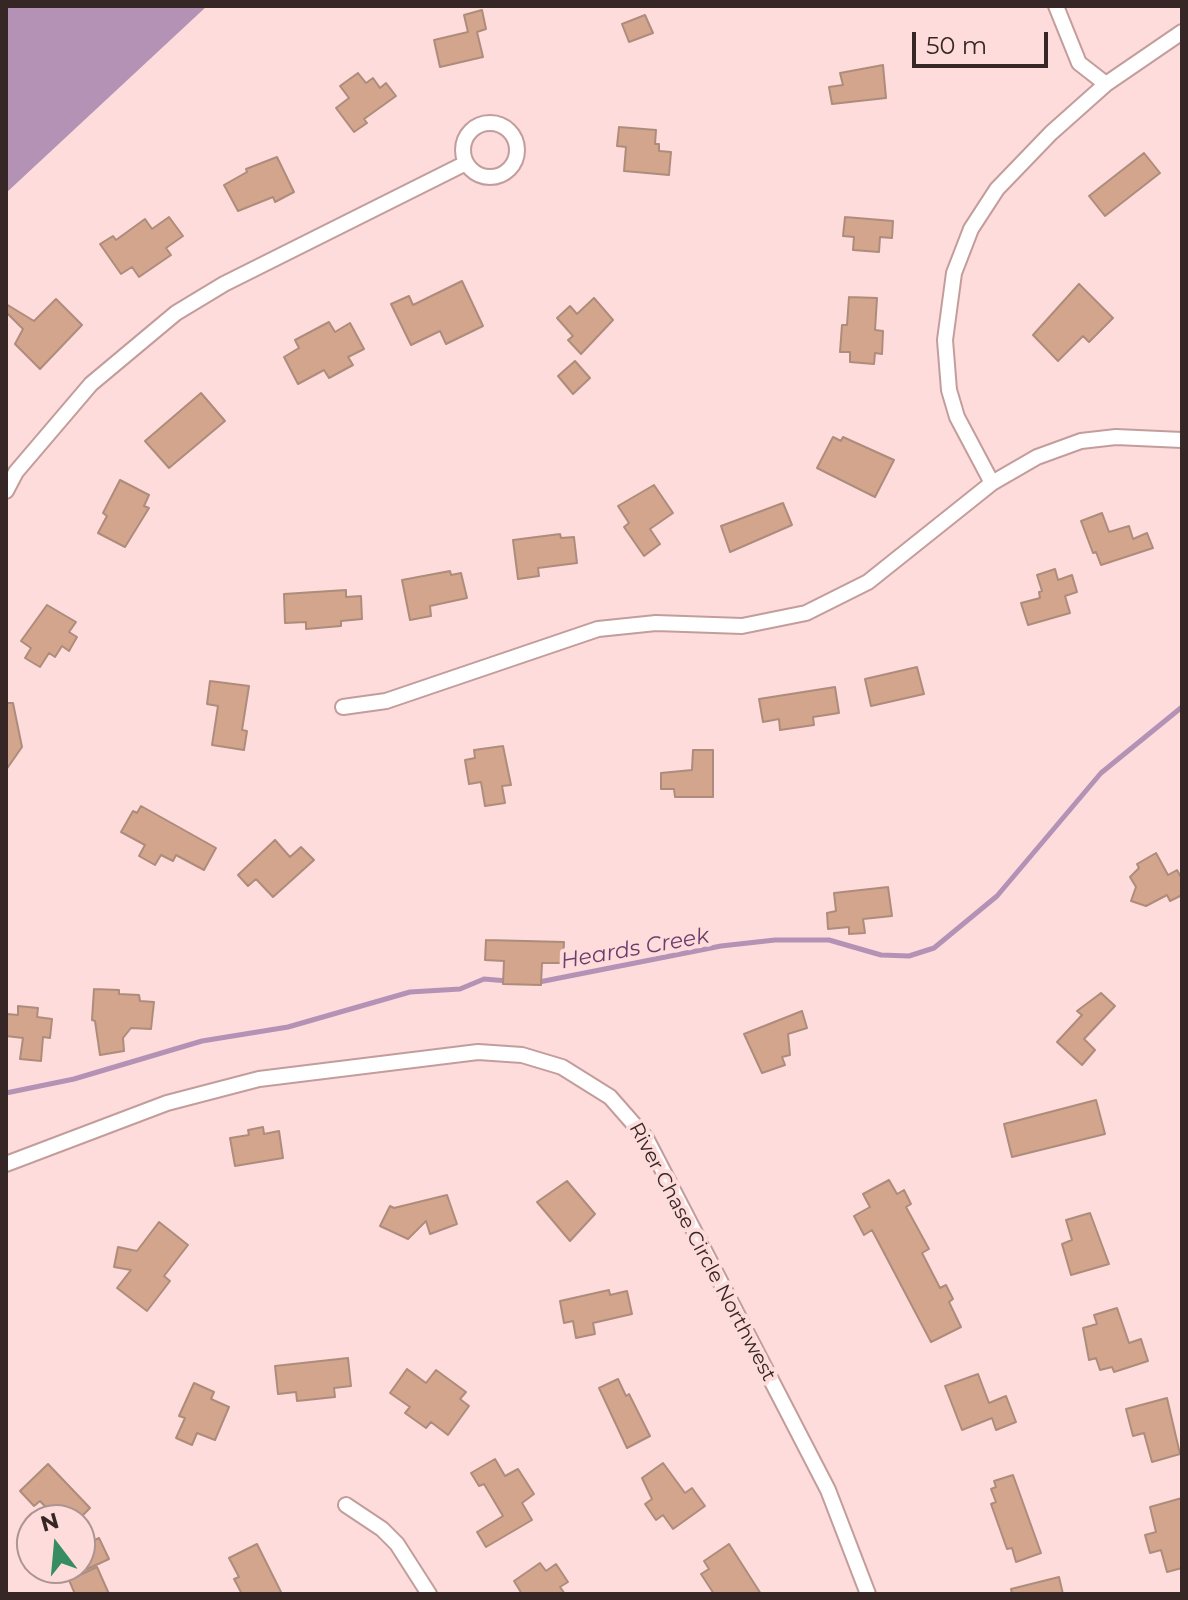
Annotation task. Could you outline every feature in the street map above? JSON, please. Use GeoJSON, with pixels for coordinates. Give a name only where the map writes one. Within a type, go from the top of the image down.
{"type":"FeatureCollection","features":[{"type":"Feature","properties":{"kind":"street"},"geometry":{"type":"LineString","coordinates":[[1056,6],[1079,63],[1106,84]]}},
{"type":"Feature","properties":{"kind":"street"},"geometry":{"type":"LineString","coordinates":[[992,483],[967,441],[949,390],[945,340],[954,273],[971,229],[997,189],[1106,84],[1182,32]]}},
{"type":"Feature","properties":{"kind":"street"},"geometry":{"type":"LineString","coordinates":[[6,491],[16,472],[91,384],[176,313],[224,284],[466,163]]}},
{"type":"Feature","properties":{"kind":"street"},"geometry":{"type":"LineString","coordinates":[[343,707],[386,701],[598,629],[656,623],[742,626],[806,613],[868,582],[992,483],[1037,457],[1081,441],[1116,437],[1182,440]]}},
{"type":"Feature","properties":{"kind":"street","name":"River Chase Circle Northwest"},"geometry":{"type":"LineString","coordinates":[[6,1164],[167,1103],[259,1079],[478,1052],[522,1055],[562,1067],[610,1097],[646,1138],[828,1490],[868,1594]]}},
{"type":"Feature","properties":{"kind":"street"},"geometry":{"type":"LineString","coordinates":[[346,1505],[382,1529],[397,1544],[429,1594]]}},
{"type":"Feature","properties":{"kind":"shaded area"},"geometry":{"type":"Polygon","coordinates":[[[6,6],[207,6],[6,193],[6,6]]]}},
{"type":"Feature","properties":{"kind":"building"},"geometry":{"type":"Polygon","coordinates":[[[482,10],[486,29],[477,32],[483,57],[440,67],[434,40],[468,32],[464,15],[482,10]]]}},
{"type":"Feature","properties":{"kind":"building"},"geometry":{"type":"Polygon","coordinates":[[[645,15],[653,33],[629,42],[622,24],[645,15]]]}},
{"type":"Feature","properties":{"kind":"building"},"geometry":{"type":"Polygon","coordinates":[[[883,65],[886,98],[832,104],[829,87],[843,85],[840,73],[883,65]]]}},
{"type":"Feature","properties":{"kind":"building"},"geometry":{"type":"Polygon","coordinates":[[[358,73],[366,83],[373,78],[380,88],[386,83],[396,96],[364,119],[367,123],[354,132],[336,108],[349,98],[340,86],[358,73]]]}},
{"type":"Feature","properties":{"kind":"building"},"geometry":{"type":"Polygon","coordinates":[[[619,127],[656,130],[655,144],[659,144],[659,151],[671,152],[669,175],[624,171],[626,147],[617,146],[619,127]]]}},
{"type":"Feature","properties":{"kind":"building"},"geometry":{"type":"Polygon","coordinates":[[[1144,153],[1160,173],[1105,216],[1089,196],[1144,153]]]}},
{"type":"Feature","properties":{"kind":"building"},"geometry":{"type":"Polygon","coordinates":[[[277,157],[294,192],[275,202],[273,197],[238,211],[224,185],[247,172],[246,169],[277,157]]]}},
{"type":"Feature","properties":{"kind":"building"},"geometry":{"type":"Polygon","coordinates":[[[169,217],[183,236],[166,248],[171,255],[139,277],[132,267],[121,274],[100,244],[113,236],[116,240],[145,219],[152,229],[169,217]]]}},
{"type":"Feature","properties":{"kind":"building"},"geometry":{"type":"Polygon","coordinates":[[[845,217],[893,221],[892,238],[880,237],[879,252],[853,250],[854,237],[843,236],[845,217]]]}},
{"type":"Feature","properties":{"kind":"building"},"geometry":{"type":"Polygon","coordinates":[[[462,281],[483,326],[446,344],[440,331],[411,345],[391,304],[409,296],[413,305],[462,281]]]}},
{"type":"Feature","properties":{"kind":"building"},"geometry":{"type":"Polygon","coordinates":[[[1079,284],[1113,318],[1089,342],[1083,336],[1058,361],[1033,335],[1079,284]]]}},
{"type":"Feature","properties":{"kind":"building"},"geometry":{"type":"Polygon","coordinates":[[[849,297],[877,298],[875,330],[883,331],[882,354],[875,353],[874,364],[850,362],[850,352],[840,352],[842,325],[847,325],[849,297]]]}},
{"type":"Feature","properties":{"kind":"building"},"geometry":{"type":"Polygon","coordinates":[[[594,298],[613,320],[581,354],[568,340],[573,336],[557,318],[570,306],[577,314],[594,298]]]}},
{"type":"Feature","properties":{"kind":"building"},"geometry":{"type":"Polygon","coordinates":[[[56,299],[82,325],[40,369],[15,344],[23,329],[6,312],[6,304],[34,321],[56,299]]]}},
{"type":"Feature","properties":{"kind":"building"},"geometry":{"type":"Polygon","coordinates":[[[329,322],[335,332],[350,323],[364,349],[348,357],[353,365],[329,378],[324,370],[298,384],[284,357],[299,348],[295,340],[329,322]]]}},
{"type":"Feature","properties":{"kind":"building"},"geometry":{"type":"Polygon","coordinates":[[[575,361],[590,378],[573,394],[558,376],[575,361]]]}},
{"type":"Feature","properties":{"kind":"building"},"geometry":{"type":"Polygon","coordinates":[[[201,393],[225,421],[169,468],[145,441],[201,393]]]}},
{"type":"Feature","properties":{"kind":"building"},"geometry":{"type":"Polygon","coordinates":[[[833,437],[841,441],[843,437],[894,460],[875,497],[817,468],[833,437]]]}},
{"type":"Feature","properties":{"kind":"building"},"geometry":{"type":"Polygon","coordinates":[[[120,480],[149,495],[144,506],[149,508],[125,547],[98,533],[107,516],[103,513],[120,480]]]}},
{"type":"Feature","properties":{"kind":"building"},"geometry":{"type":"Polygon","coordinates":[[[654,485],[673,513],[650,529],[660,544],[644,556],[624,527],[629,523],[618,506],[654,485]]]}},
{"type":"Feature","properties":{"kind":"building"},"geometry":{"type":"Polygon","coordinates":[[[783,503],[792,525],[730,552],[721,526],[783,503]]]}},
{"type":"Feature","properties":{"kind":"building"},"geometry":{"type":"Polygon","coordinates":[[[1102,513],[1109,532],[1129,526],[1133,539],[1147,533],[1153,548],[1101,565],[1081,521],[1102,513]]]}},
{"type":"Feature","properties":{"kind":"building"},"geometry":{"type":"Polygon","coordinates":[[[560,534],[561,538],[574,537],[577,563],[538,568],[539,576],[518,579],[513,540],[560,534]]]}},
{"type":"Feature","properties":{"kind":"building"},"geometry":{"type":"Polygon","coordinates":[[[1055,569],[1058,580],[1072,575],[1077,592],[1065,596],[1070,613],[1028,625],[1021,603],[1040,598],[1039,592],[1042,591],[1037,575],[1055,569]]]}},
{"type":"Feature","properties":{"kind":"building"},"geometry":{"type":"Polygon","coordinates":[[[450,571],[451,575],[461,573],[467,598],[430,606],[431,616],[410,620],[402,580],[450,571]]]}},
{"type":"Feature","properties":{"kind":"building"},"geometry":{"type":"Polygon","coordinates":[[[346,590],[346,597],[361,596],[362,619],[341,621],[341,626],[306,629],[306,622],[285,623],[284,594],[346,590]]]}},
{"type":"Feature","properties":{"kind":"building"},"geometry":{"type":"Polygon","coordinates":[[[47,605],[76,622],[69,632],[77,637],[69,651],[62,646],[55,657],[49,653],[40,667],[25,658],[31,648],[21,641],[47,605]]]}},
{"type":"Feature","properties":{"kind":"building"},"geometry":{"type":"Polygon","coordinates":[[[917,667],[924,694],[871,706],[865,679],[917,667]]]}},
{"type":"Feature","properties":{"kind":"building"},"geometry":{"type":"Polygon","coordinates":[[[210,681],[249,686],[242,730],[247,731],[244,750],[212,745],[218,706],[207,704],[210,681]]]}},
{"type":"Feature","properties":{"kind":"building"},"geometry":{"type":"Polygon","coordinates":[[[835,687],[839,713],[813,717],[814,725],[780,730],[779,719],[763,722],[759,699],[835,687]]]}},
{"type":"Feature","properties":{"kind":"building"},"geometry":{"type":"Polygon","coordinates":[[[6,703],[13,703],[22,747],[6,770],[6,703]]]}},
{"type":"Feature","properties":{"kind":"building"},"geometry":{"type":"Polygon","coordinates":[[[503,746],[511,785],[502,786],[505,803],[485,806],[481,782],[469,784],[465,760],[475,758],[474,750],[503,746]]]}},
{"type":"Feature","properties":{"kind":"building"},"geometry":{"type":"Polygon","coordinates":[[[693,750],[713,750],[713,797],[675,797],[674,789],[661,789],[661,773],[692,770],[693,750]]]}},
{"type":"Feature","properties":{"kind":"building"},"geometry":{"type":"Polygon","coordinates":[[[141,806],[216,848],[204,870],[176,855],[173,861],[161,855],[155,865],[139,856],[145,845],[121,832],[133,811],[137,813],[141,806]]]}},
{"type":"Feature","properties":{"kind":"building"},"geometry":{"type":"Polygon","coordinates":[[[275,840],[290,857],[301,847],[314,860],[273,897],[256,879],[248,886],[238,875],[275,840]]]}},
{"type":"Feature","properties":{"kind":"building"},"geometry":{"type":"Polygon","coordinates":[[[1156,853],[1168,875],[1177,870],[1182,879],[1182,895],[1170,901],[1167,895],[1146,906],[1131,901],[1136,887],[1130,877],[1139,868],[1137,864],[1156,853]]]}},
{"type":"Feature","properties":{"kind":"building"},"geometry":{"type":"Polygon","coordinates":[[[888,887],[892,916],[863,919],[865,933],[849,934],[849,927],[828,929],[827,913],[836,911],[834,893],[888,887]]]}},
{"type":"Feature","properties":{"kind":"building"},"geometry":{"type":"Polygon","coordinates":[[[486,940],[564,942],[563,963],[542,963],[541,985],[503,984],[504,961],[485,960],[486,940]]]}},
{"type":"Feature","properties":{"kind":"building"},"geometry":{"type":"Polygon","coordinates":[[[94,989],[119,990],[119,994],[139,995],[140,1001],[154,1002],[151,1029],[131,1028],[123,1038],[124,1051],[100,1055],[95,1021],[92,1020],[94,989]]]}},
{"type":"Feature","properties":{"kind":"building"},"geometry":{"type":"Polygon","coordinates":[[[1101,993],[1115,1006],[1084,1039],[1095,1050],[1082,1065],[1057,1042],[1082,1015],[1077,1011],[1101,993]]]}},
{"type":"Feature","properties":{"kind":"building"},"geometry":{"type":"Polygon","coordinates":[[[18,1006],[38,1008],[37,1017],[52,1019],[50,1038],[43,1037],[41,1061],[20,1059],[23,1038],[6,1036],[7,1014],[18,1015],[18,1006]]]}},
{"type":"Feature","properties":{"kind":"building"},"geometry":{"type":"Polygon","coordinates":[[[802,1011],[807,1028],[788,1034],[790,1055],[782,1057],[785,1065],[762,1073],[744,1034],[802,1011]]]}},
{"type":"Feature","properties":{"kind":"building"},"geometry":{"type":"Polygon","coordinates":[[[1096,1100],[1105,1134],[1012,1157],[1004,1124],[1096,1100]]]}},
{"type":"Feature","properties":{"kind":"building"},"geometry":{"type":"Polygon","coordinates":[[[263,1127],[264,1134],[279,1131],[283,1158],[235,1166],[230,1138],[249,1135],[248,1130],[263,1127]]]}},
{"type":"Feature","properties":{"kind":"building"},"geometry":{"type":"Polygon","coordinates":[[[889,1180],[897,1194],[904,1190],[911,1204],[906,1207],[929,1249],[922,1253],[940,1288],[946,1285],[953,1299],[949,1302],[961,1327],[931,1342],[872,1230],[864,1235],[854,1216],[870,1207],[863,1194],[889,1180]]]}},
{"type":"Feature","properties":{"kind":"building"},"geometry":{"type":"Polygon","coordinates":[[[567,1181],[595,1214],[570,1241],[537,1202],[567,1181]]]}},
{"type":"Feature","properties":{"kind":"building"},"geometry":{"type":"Polygon","coordinates":[[[447,1195],[457,1224],[430,1234],[426,1221],[408,1239],[380,1226],[390,1206],[394,1208],[447,1195]]]}},
{"type":"Feature","properties":{"kind":"building"},"geometry":{"type":"Polygon","coordinates":[[[1090,1213],[1109,1264],[1071,1275],[1062,1244],[1072,1240],[1066,1220],[1090,1213]]]}},
{"type":"Feature","properties":{"kind":"building"},"geometry":{"type":"Polygon","coordinates":[[[159,1222],[188,1245],[164,1276],[170,1281],[147,1311],[117,1288],[131,1270],[114,1267],[118,1247],[137,1251],[159,1222]]]}},
{"type":"Feature","properties":{"kind":"building"},"geometry":{"type":"Polygon","coordinates":[[[609,1290],[610,1295],[627,1291],[632,1314],[593,1323],[595,1334],[576,1338],[573,1321],[564,1323],[560,1301],[609,1290]]]}},
{"type":"Feature","properties":{"kind":"building"},"geometry":{"type":"Polygon","coordinates":[[[1117,1308],[1129,1343],[1141,1339],[1148,1361],[1114,1372],[1112,1367],[1100,1370],[1096,1358],[1089,1360],[1083,1328],[1097,1324],[1094,1315],[1117,1308]]]}},
{"type":"Feature","properties":{"kind":"building"},"geometry":{"type":"Polygon","coordinates":[[[348,1358],[351,1386],[334,1388],[335,1397],[297,1401],[296,1392],[278,1394],[275,1366],[348,1358]]]}},
{"type":"Feature","properties":{"kind":"building"},"geometry":{"type":"Polygon","coordinates":[[[407,1369],[426,1383],[436,1370],[466,1392],[460,1399],[469,1406],[448,1435],[431,1422],[426,1428],[405,1413],[410,1407],[390,1393],[407,1369]]]}},
{"type":"Feature","properties":{"kind":"building"},"geometry":{"type":"Polygon","coordinates":[[[978,1374],[989,1403],[1006,1396],[1016,1422],[996,1430],[992,1418],[962,1430],[945,1386],[978,1374]]]}},
{"type":"Feature","properties":{"kind":"building"},"geometry":{"type":"Polygon","coordinates":[[[618,1379],[650,1436],[627,1448],[599,1388],[618,1379]]]}},
{"type":"Feature","properties":{"kind":"building"},"geometry":{"type":"Polygon","coordinates":[[[194,1383],[214,1392],[211,1399],[229,1407],[215,1440],[197,1433],[192,1445],[176,1438],[185,1418],[179,1416],[194,1383]]]}},
{"type":"Feature","properties":{"kind":"building"},"geometry":{"type":"Polygon","coordinates":[[[1167,1398],[1180,1454],[1152,1462],[1144,1433],[1133,1436],[1126,1409],[1167,1398]]]}},
{"type":"Feature","properties":{"kind":"building"},"geometry":{"type":"Polygon","coordinates":[[[495,1459],[505,1476],[518,1469],[534,1494],[522,1503],[532,1520],[486,1547],[477,1532],[503,1516],[484,1484],[479,1486],[471,1473],[495,1459]]]}},
{"type":"Feature","properties":{"kind":"building"},"geometry":{"type":"Polygon","coordinates":[[[663,1463],[685,1493],[692,1488],[705,1506],[673,1529],[663,1515],[656,1520],[645,1504],[652,1499],[642,1478],[663,1463]]]}},
{"type":"Feature","properties":{"kind":"building"},"geometry":{"type":"Polygon","coordinates":[[[48,1464],[86,1504],[43,1504],[40,1501],[32,1504],[20,1491],[48,1464]]]}},
{"type":"Feature","properties":{"kind":"building"},"geometry":{"type":"Polygon","coordinates":[[[1013,1475],[1041,1553],[1016,1562],[1012,1548],[1007,1549],[991,1504],[996,1502],[991,1489],[996,1487],[994,1481],[1013,1475]]]}},
{"type":"Feature","properties":{"kind":"building"},"geometry":{"type":"Polygon","coordinates":[[[1182,1498],[1182,1568],[1167,1572],[1161,1550],[1150,1553],[1145,1535],[1156,1532],[1150,1507],[1182,1498]]]}},
{"type":"Feature","properties":{"kind":"building"},"geometry":{"type":"Polygon","coordinates":[[[99,1538],[109,1559],[96,1565],[96,1539],[99,1538]]]}},
{"type":"Feature","properties":{"kind":"building"},"geometry":{"type":"Polygon","coordinates":[[[257,1544],[282,1594],[242,1594],[234,1579],[239,1577],[229,1558],[257,1544]]]}},
{"type":"Feature","properties":{"kind":"building"},"geometry":{"type":"Polygon","coordinates":[[[729,1544],[761,1594],[714,1594],[701,1574],[709,1569],[704,1561],[729,1544]]]}},
{"type":"Feature","properties":{"kind":"building"},"geometry":{"type":"Polygon","coordinates":[[[540,1563],[546,1571],[556,1564],[568,1582],[560,1587],[565,1594],[522,1594],[514,1581],[540,1563]]]}},
{"type":"Feature","properties":{"kind":"building"},"geometry":{"type":"Polygon","coordinates":[[[96,1567],[109,1594],[75,1594],[71,1584],[96,1584],[96,1567]]]}},
{"type":"Feature","properties":{"kind":"building"},"geometry":{"type":"Polygon","coordinates":[[[1059,1577],[1063,1594],[1012,1594],[1011,1589],[1059,1577]]]}},
{"type":"Feature","properties":{"kind":"waterway","name":"Heards Creek"},"geometry":{"type":"LineString","coordinates":[[534,983],[721,946],[775,940],[829,940],[881,955],[909,956],[934,948],[997,896],[1101,773],[1182,707]]}},
{"type":"Feature","properties":{"kind":"waterway","name":"Heards Creek"},"geometry":{"type":"LineString","coordinates":[[6,1093],[74,1079],[202,1041],[288,1027],[410,992],[460,989],[484,979],[508,981]]}}]}
